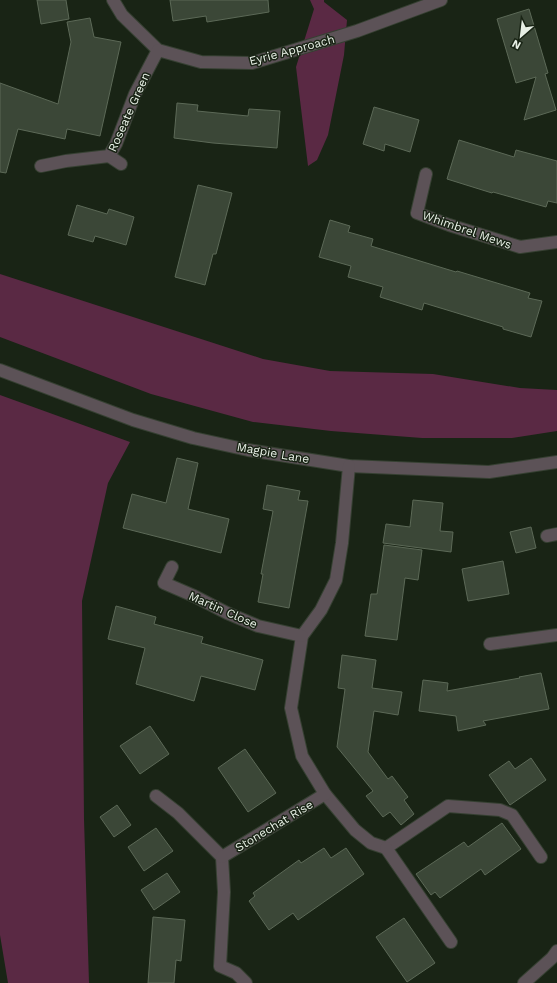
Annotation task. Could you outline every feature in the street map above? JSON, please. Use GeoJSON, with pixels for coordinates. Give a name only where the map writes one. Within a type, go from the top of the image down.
{"type":"FeatureCollection","features":[{"type":"Feature","properties":{"kind":"street","name":"Eyrie Approach"},"geometry":{"type":"LineString","coordinates":[[113,0],[122,15],[158,50],[200,62],[252,63],[357,31],[441,0]]}},
{"type":"Feature","properties":{"kind":"street","name":"Roseate Green"},"geometry":{"type":"LineString","coordinates":[[41,166],[66,161],[110,156],[116,144],[134,94],[158,50]]}},
{"type":"Feature","properties":{"kind":"street"},"geometry":{"type":"LineString","coordinates":[[110,156],[121,164]]}},
{"type":"Feature","properties":{"kind":"street","name":"Whimbrel Mews"},"geometry":{"type":"LineString","coordinates":[[426,174],[417,213],[520,248],[557,242]]}},
{"type":"Feature","properties":{"kind":"street","name":"Magpie Lane"},"geometry":{"type":"LineString","coordinates":[[0,370],[133,420],[193,438],[248,450],[349,466],[489,472],[557,462]]}},
{"type":"Feature","properties":{"kind":"street"},"geometry":{"type":"LineString","coordinates":[[349,466],[342,543],[336,580],[321,610],[302,636],[291,708],[302,756],[325,794],[355,830],[371,843],[386,848],[451,942]]}},
{"type":"Feature","properties":{"kind":"street","name":"Martin Close"},"geometry":{"type":"LineString","coordinates":[[172,567],[164,583],[258,626],[302,636]]}},
{"type":"Feature","properties":{"kind":"street"},"geometry":{"type":"LineString","coordinates":[[490,644],[557,635]]}},
{"type":"Feature","properties":{"kind":"street","name":"Stonechat Rise"},"geometry":{"type":"LineString","coordinates":[[222,857],[325,794]]}},
{"type":"Feature","properties":{"kind":"street","name":"Stonechat Rise"},"geometry":{"type":"LineString","coordinates":[[156,796],[178,813],[222,857],[224,892],[220,966],[236,973],[246,983]]}},
{"type":"Feature","properties":{"kind":"street"},"geometry":{"type":"LineString","coordinates":[[386,848],[448,806],[500,810],[512,815],[541,857]]}},
{"type":"Feature","properties":{"kind":"street"},"geometry":{"type":"LineString","coordinates":[[524,983],[552,958],[557,951]]}},
{"type":"Feature","properties":{"kind":"shaded area"},"geometry":{"type":"Polygon","coordinates":[[[310,0],[324,0],[324,2],[347,20],[344,55],[328,135],[317,160],[308,166],[296,67],[314,9],[310,0]]]}},
{"type":"Feature","properties":{"kind":"shaded area"},"geometry":{"type":"Polygon","coordinates":[[[0,274],[263,359],[330,371],[433,374],[520,388],[557,390],[557,431],[512,438],[422,438],[331,431],[253,422],[151,394],[0,337],[0,274]]]}},
{"type":"Feature","properties":{"kind":"shaded area"},"geometry":{"type":"Polygon","coordinates":[[[0,395],[130,442],[108,483],[82,601],[84,819],[89,983],[8,983],[0,935],[0,395]]]}},
{"type":"Feature","properties":{"kind":"building"},"geometry":{"type":"Polygon","coordinates":[[[37,0],[66,0],[69,19],[41,24],[37,0]]]}},
{"type":"Feature","properties":{"kind":"building"},"geometry":{"type":"Polygon","coordinates":[[[170,0],[268,0],[269,12],[207,22],[206,16],[173,21],[170,0]]]}},
{"type":"Feature","properties":{"kind":"building"},"geometry":{"type":"Polygon","coordinates":[[[529,9],[548,73],[545,74],[556,110],[524,120],[536,77],[516,83],[497,19],[529,9]]]}},
{"type":"Feature","properties":{"kind":"building"},"geometry":{"type":"Polygon","coordinates":[[[90,18],[94,37],[121,42],[100,136],[67,129],[65,139],[18,129],[6,173],[0,172],[0,83],[58,104],[71,42],[67,22],[90,18]]]}},
{"type":"Feature","properties":{"kind":"building"},"geometry":{"type":"Polygon","coordinates":[[[177,103],[198,105],[197,111],[248,116],[249,109],[280,111],[277,148],[213,143],[174,138],[177,103]]]}},
{"type":"Feature","properties":{"kind":"building"},"geometry":{"type":"Polygon","coordinates":[[[374,107],[419,120],[410,152],[385,144],[384,151],[363,144],[374,107]]]}},
{"type":"Feature","properties":{"kind":"building"},"geometry":{"type":"Polygon","coordinates":[[[459,140],[514,157],[516,150],[557,161],[557,203],[548,201],[546,207],[493,192],[492,193],[447,179],[459,140]]]}},
{"type":"Feature","properties":{"kind":"building"},"geometry":{"type":"Polygon","coordinates":[[[198,185],[232,193],[216,254],[213,254],[205,285],[175,277],[198,185]]]}},
{"type":"Feature","properties":{"kind":"building"},"geometry":{"type":"Polygon","coordinates":[[[77,205],[107,214],[109,209],[134,217],[126,245],[95,236],[93,242],[68,235],[77,205]]]}},
{"type":"Feature","properties":{"kind":"building"},"geometry":{"type":"Polygon","coordinates":[[[330,220],[350,226],[348,232],[373,239],[371,246],[530,293],[528,298],[542,301],[531,337],[424,303],[422,310],[380,297],[383,287],[348,277],[351,266],[319,257],[330,220]]]}},
{"type":"Feature","properties":{"kind":"building"},"geometry":{"type":"Polygon","coordinates":[[[177,458],[198,463],[188,509],[229,519],[221,553],[123,528],[132,494],[166,503],[177,458]]]}},
{"type":"Feature","properties":{"kind":"building"},"geometry":{"type":"Polygon","coordinates":[[[267,485],[300,491],[298,500],[308,501],[289,608],[258,602],[263,574],[261,574],[273,511],[263,509],[267,485]]]}},
{"type":"Feature","properties":{"kind":"building"},"geometry":{"type":"Polygon","coordinates":[[[413,500],[443,503],[440,531],[453,532],[451,552],[383,543],[386,524],[410,527],[413,500]]]}},
{"type":"Feature","properties":{"kind":"building"},"geometry":{"type":"Polygon","coordinates":[[[531,527],[536,548],[516,553],[510,532],[531,527]]]}},
{"type":"Feature","properties":{"kind":"building"},"geometry":{"type":"Polygon","coordinates":[[[384,545],[422,550],[418,580],[405,578],[397,640],[365,636],[371,594],[377,594],[384,545]]]}},
{"type":"Feature","properties":{"kind":"building"},"geometry":{"type":"Polygon","coordinates":[[[503,561],[509,594],[468,601],[462,569],[503,561]]]}},
{"type":"Feature","properties":{"kind":"building"},"geometry":{"type":"Polygon","coordinates":[[[116,606],[156,617],[154,624],[203,637],[201,643],[263,660],[255,690],[201,676],[194,701],[136,684],[145,648],[108,639],[116,606]]]}},
{"type":"Feature","properties":{"kind":"building"},"geometry":{"type":"Polygon","coordinates":[[[342,655],[376,660],[372,688],[402,692],[398,715],[374,711],[368,752],[388,779],[392,776],[408,797],[404,800],[414,814],[401,825],[390,812],[383,817],[366,796],[373,791],[337,747],[345,689],[338,688],[342,655]]]}},
{"type":"Feature","properties":{"kind":"building"},"geometry":{"type":"Polygon","coordinates":[[[541,673],[549,709],[483,721],[486,725],[458,731],[456,716],[419,711],[423,680],[448,683],[447,691],[541,673]]]}},
{"type":"Feature","properties":{"kind":"building"},"geometry":{"type":"Polygon","coordinates":[[[150,726],[169,754],[140,774],[120,746],[150,726]]]}},
{"type":"Feature","properties":{"kind":"building"},"geometry":{"type":"Polygon","coordinates":[[[245,749],[276,793],[248,812],[218,768],[245,749]]]}},
{"type":"Feature","properties":{"kind":"building"},"geometry":{"type":"Polygon","coordinates":[[[531,758],[546,780],[510,805],[489,775],[509,761],[515,769],[531,758]]]}},
{"type":"Feature","properties":{"kind":"building"},"geometry":{"type":"Polygon","coordinates":[[[117,805],[131,825],[114,837],[100,817],[117,805]]]}},
{"type":"Feature","properties":{"kind":"building"},"geometry":{"type":"Polygon","coordinates":[[[502,823],[521,849],[485,875],[481,869],[440,898],[435,892],[431,895],[416,874],[464,842],[468,847],[502,823]]]}},
{"type":"Feature","properties":{"kind":"building"},"geometry":{"type":"Polygon","coordinates":[[[156,828],[173,851],[144,871],[128,847],[156,828]]]}},
{"type":"Feature","properties":{"kind":"building"},"geometry":{"type":"Polygon","coordinates":[[[324,848],[331,858],[346,848],[364,874],[298,920],[293,913],[269,930],[249,901],[255,896],[253,893],[299,860],[301,863],[324,848]]]}},
{"type":"Feature","properties":{"kind":"building"},"geometry":{"type":"Polygon","coordinates":[[[167,873],[180,892],[154,910],[141,890],[167,873]]]}},
{"type":"Feature","properties":{"kind":"building"},"geometry":{"type":"Polygon","coordinates":[[[153,917],[185,920],[181,961],[176,960],[174,983],[148,983],[153,917]]]}},
{"type":"Feature","properties":{"kind":"building"},"geometry":{"type":"Polygon","coordinates":[[[404,918],[435,963],[407,982],[376,937],[404,918]]]}}]}
